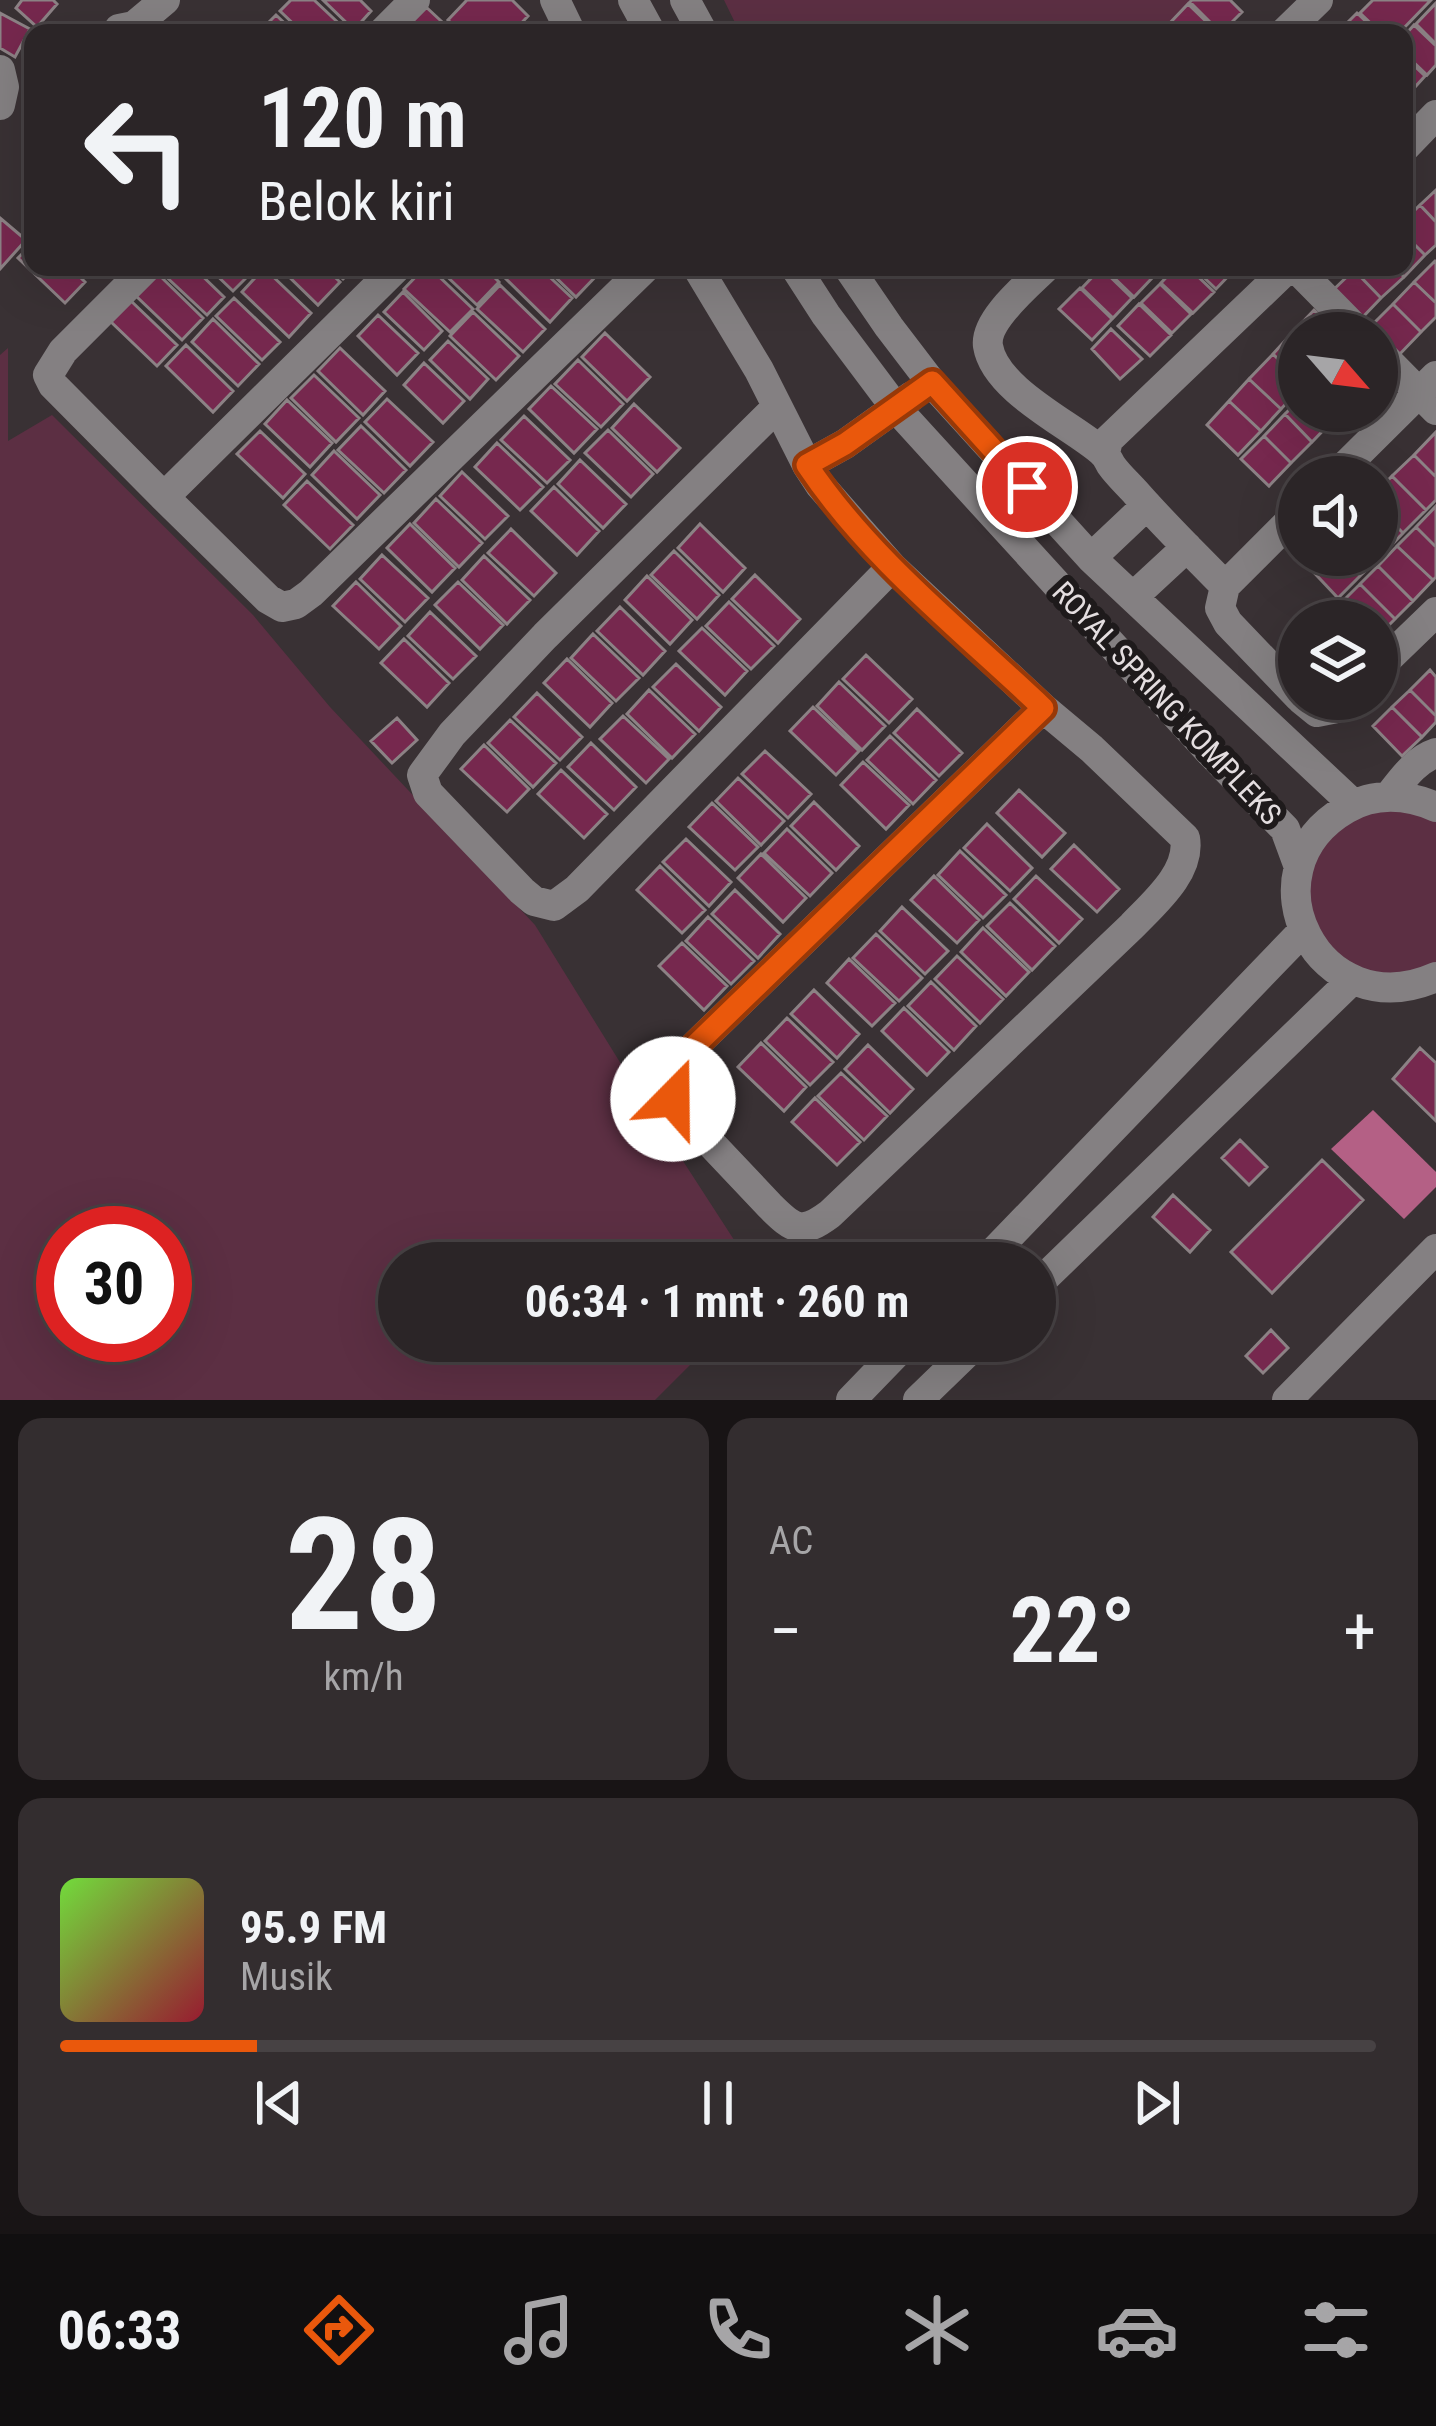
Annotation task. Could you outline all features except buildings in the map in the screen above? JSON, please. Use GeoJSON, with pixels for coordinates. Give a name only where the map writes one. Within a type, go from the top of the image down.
{"type":"FeatureCollection","features":[{"type":"Feature","properties":{"kind":"street"},"geometry":{"type":"LineString","coordinates":[[136,24],[165,0]]}},
{"type":"Feature","properties":{"kind":"street"},"geometry":{"type":"LineString","coordinates":[[391,24],[415,0]]}},
{"type":"Feature","properties":{"kind":"street"},"geometry":{"type":"LineString","coordinates":[[1293,24],[1318,0]]}},
{"type":"Feature","properties":{"kind":"street"},"geometry":{"type":"LineString","coordinates":[[0,70],[4,87],[0,105]]}},
{"type":"Feature","properties":{"kind":"street"},"geometry":{"type":"LineString","coordinates":[[1413,139],[1436,115]]}},
{"type":"Feature","properties":{"kind":"street"},"geometry":{"type":"LineString","coordinates":[[138,276],[63,351],[48,375],[52,385],[268,599],[282,607],[311,593],[637,276]]}},
{"type":"Feature","properties":{"kind":"street"},"geometry":{"type":"LineString","coordinates":[[164,496],[388,276]]}},
{"type":"Feature","properties":{"kind":"street"},"geometry":{"type":"LineString","coordinates":[[702,276],[820,484],[892,567],[1092,748],[1185,838],[1187,849],[1173,879],[1143,915],[830,1214],[812,1227],[798,1228],[770,1207],[683,1114],[673,1099],[671,1080],[679,1061],[1043,708]]}},
{"type":"Feature","properties":{"kind":"street","name":"ROYAL SPRING KOMPLEKS"},"geometry":{"type":"LineString","coordinates":[[801,276],[895,407],[1285,829],[1300,867]]}},
{"type":"Feature","properties":{"kind":"street","name":"ROYAL SPRING KOMPLEKS"},"geometry":{"type":"LineString","coordinates":[[854,276],[932,382],[1091,558],[1353,805]]}},
{"type":"Feature","properties":{"kind":"street"},"geometry":{"type":"LineString","coordinates":[[1037,276],[989,332],[988,347],[995,362],[1043,410],[1105,453],[1147,506],[1225,586]]}},
{"type":"Feature","properties":{"kind":"street"},"geometry":{"type":"LineString","coordinates":[[1105,453],[1108,440],[1282,276]]}},
{"type":"Feature","properties":{"kind":"street"},"geometry":{"type":"LineString","coordinates":[[1301,276],[1338,312]]}},
{"type":"Feature","properties":{"kind":"street"},"geometry":{"type":"LineString","coordinates":[[1358,456],[1430,393],[1398,367]]}},
{"type":"Feature","properties":{"kind":"street"},"geometry":{"type":"LineString","coordinates":[[807,465],[932,382]]}},
{"type":"Feature","properties":{"kind":"street"},"geometry":{"type":"LineString","coordinates":[[777,407],[452,734],[422,775],[428,793],[534,902],[554,906],[577,890],[892,567]]}},
{"type":"Feature","properties":{"kind":"street"},"geometry":{"type":"LineString","coordinates":[[1091,558],[1147,506]]}},
{"type":"Feature","properties":{"kind":"street"},"geometry":{"type":"LineString","coordinates":[[1278,533],[1225,586],[1220,600],[1222,615],[1278,675]]}},
{"type":"Feature","properties":{"kind":"street"},"geometry":{"type":"LineString","coordinates":[[1133,597],[1186,547]]}},
{"type":"Feature","properties":{"kind":"street"},"geometry":{"type":"LineString","coordinates":[[1398,649],[1436,612]]}},
{"type":"Feature","properties":{"kind":"street"},"geometry":{"type":"LineString","coordinates":[[1389,796],[1412,768],[1436,753]]}},
{"type":"Feature","properties":{"kind":"street"},"geometry":{"type":"LineString","coordinates":[[1436,808],[1389,796],[1335,815],[1307,848],[1296,889],[1303,931],[1323,960],[1352,980],[1386,989],[1436,977]]}},
{"type":"Feature","properties":{"kind":"street"},"geometry":{"type":"LineString","coordinates":[[1003,1242],[1303,931]]}},
{"type":"Feature","properties":{"kind":"street"},"geometry":{"type":"LineString","coordinates":[[1056,1267],[1352,980]]}},
{"type":"Feature","properties":{"kind":"street"},"geometry":{"type":"LineString","coordinates":[[1287,1400],[1436,1249]]}},
{"type":"Feature","properties":{"kind":"street"},"geometry":{"type":"LineString","coordinates":[[856,1397],[888,1362]]}},
{"type":"Feature","properties":{"kind":"street"},"geometry":{"type":"LineString","coordinates":[[918,1400],[957,1362]]}},
{"type":"Feature","properties":{"kind":"shaded area"},"geometry":{"type":"Polygon","coordinates":[[[724,0],[1194,0],[1169,24],[736,24],[724,0]]]}},
{"type":"Feature","properties":{"kind":"shaded area"},"geometry":{"type":"Polygon","coordinates":[[[8,348],[8,441],[52,415],[253,615],[330,707],[535,925],[735,1242],[378,1242],[378,1362],[693,1362],[655,1400],[0,1400],[0,355],[8,348]]]}},
{"type":"Feature","properties":{"kind":"shaded area"},"geometry":{"type":"Polygon","coordinates":[[[1417,807],[1436,819],[1436,968],[1377,981],[1334,959],[1308,917],[1309,867],[1328,833],[1361,810],[1417,807]]]}},
{"type":"Feature","properties":{"kind":"shaded area"},"geometry":{"type":"Polygon","coordinates":[[[1373,1110],[1436,1172],[1436,1187],[1404,1219],[1331,1149],[1373,1110]]]}},
{"type":"Feature","properties":{"kind":"route"},"geometry":{"type":"LineString","coordinates":[[673,1099],[671,1080],[679,1061],[1043,708],[892,567],[807,465],[932,382],[1027,487]]}}]}
